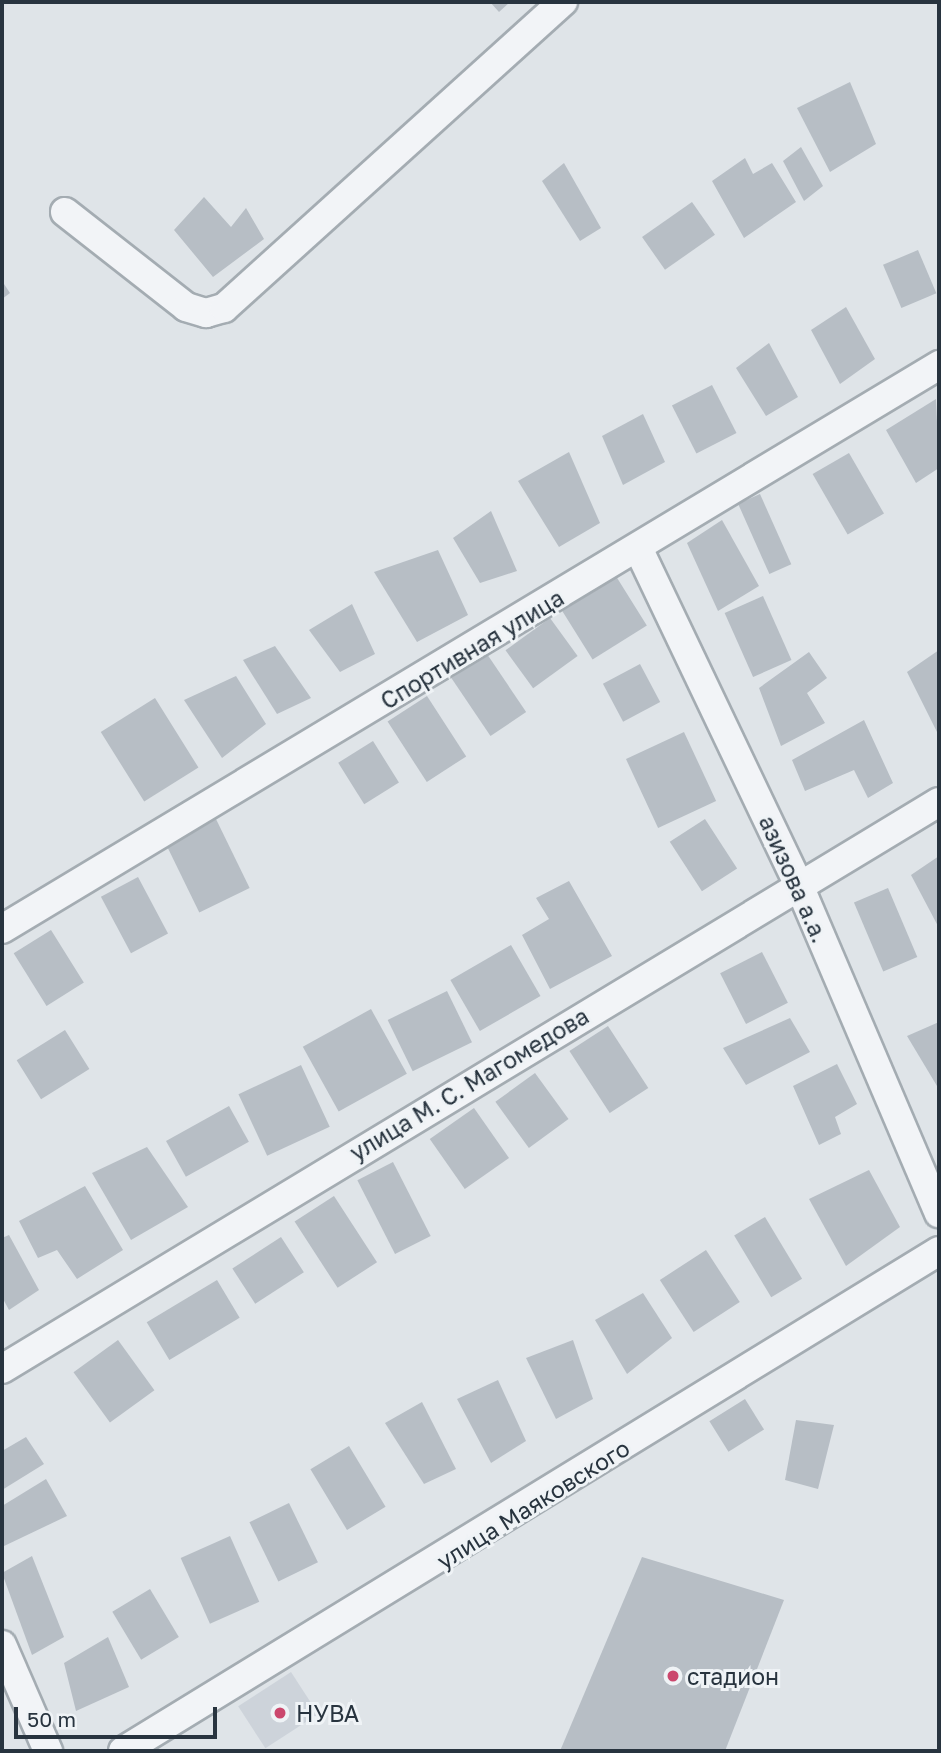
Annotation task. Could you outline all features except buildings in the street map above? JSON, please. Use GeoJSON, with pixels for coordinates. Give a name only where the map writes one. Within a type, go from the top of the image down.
{"type":"FeatureCollection","features":[{"type":"Feature","properties":{"kind":"street"},"geometry":{"type":"LineString","coordinates":[[65,212],[186,307],[206,313],[224,308],[564,2]]}},
{"type":"Feature","properties":{"kind":"street","name":"Спортивная улица"},"geometry":{"type":"LineString","coordinates":[[2,929],[639,550],[939,365]]}},
{"type":"Feature","properties":{"kind":"street","name":"азизова а.а."},"geometry":{"type":"LineString","coordinates":[[639,550],[797,883],[939,1213]]}},
{"type":"Feature","properties":{"kind":"street","name":"улица М. С. Магомедова"},"geometry":{"type":"LineString","coordinates":[[2,1369],[797,883],[939,802]]}},
{"type":"Feature","properties":{"kind":"street","name":"улица Маяковского"},"geometry":{"type":"LineString","coordinates":[[123,1751],[939,1251]]}},
{"type":"Feature","properties":{"kind":"street"},"geometry":{"type":"LineString","coordinates":[[2,1645],[48,1751]]}},
{"type":"Feature","properties":{"kind":"shaded area","name":"НУВА"},"geometry":{"type":"Polygon","coordinates":[[[291,1672],[318,1714],[265,1748],[238,1706],[291,1672]]]}},
{"type":"Feature","properties":{"kind":"place","name":"стадион"},"geometry":{"type":"Point","coordinates":[673,1676]}},
{"type":"Feature","properties":{"kind":"place","name":"НУВА"},"geometry":{"type":"Point","coordinates":[280,1713]}}]}
